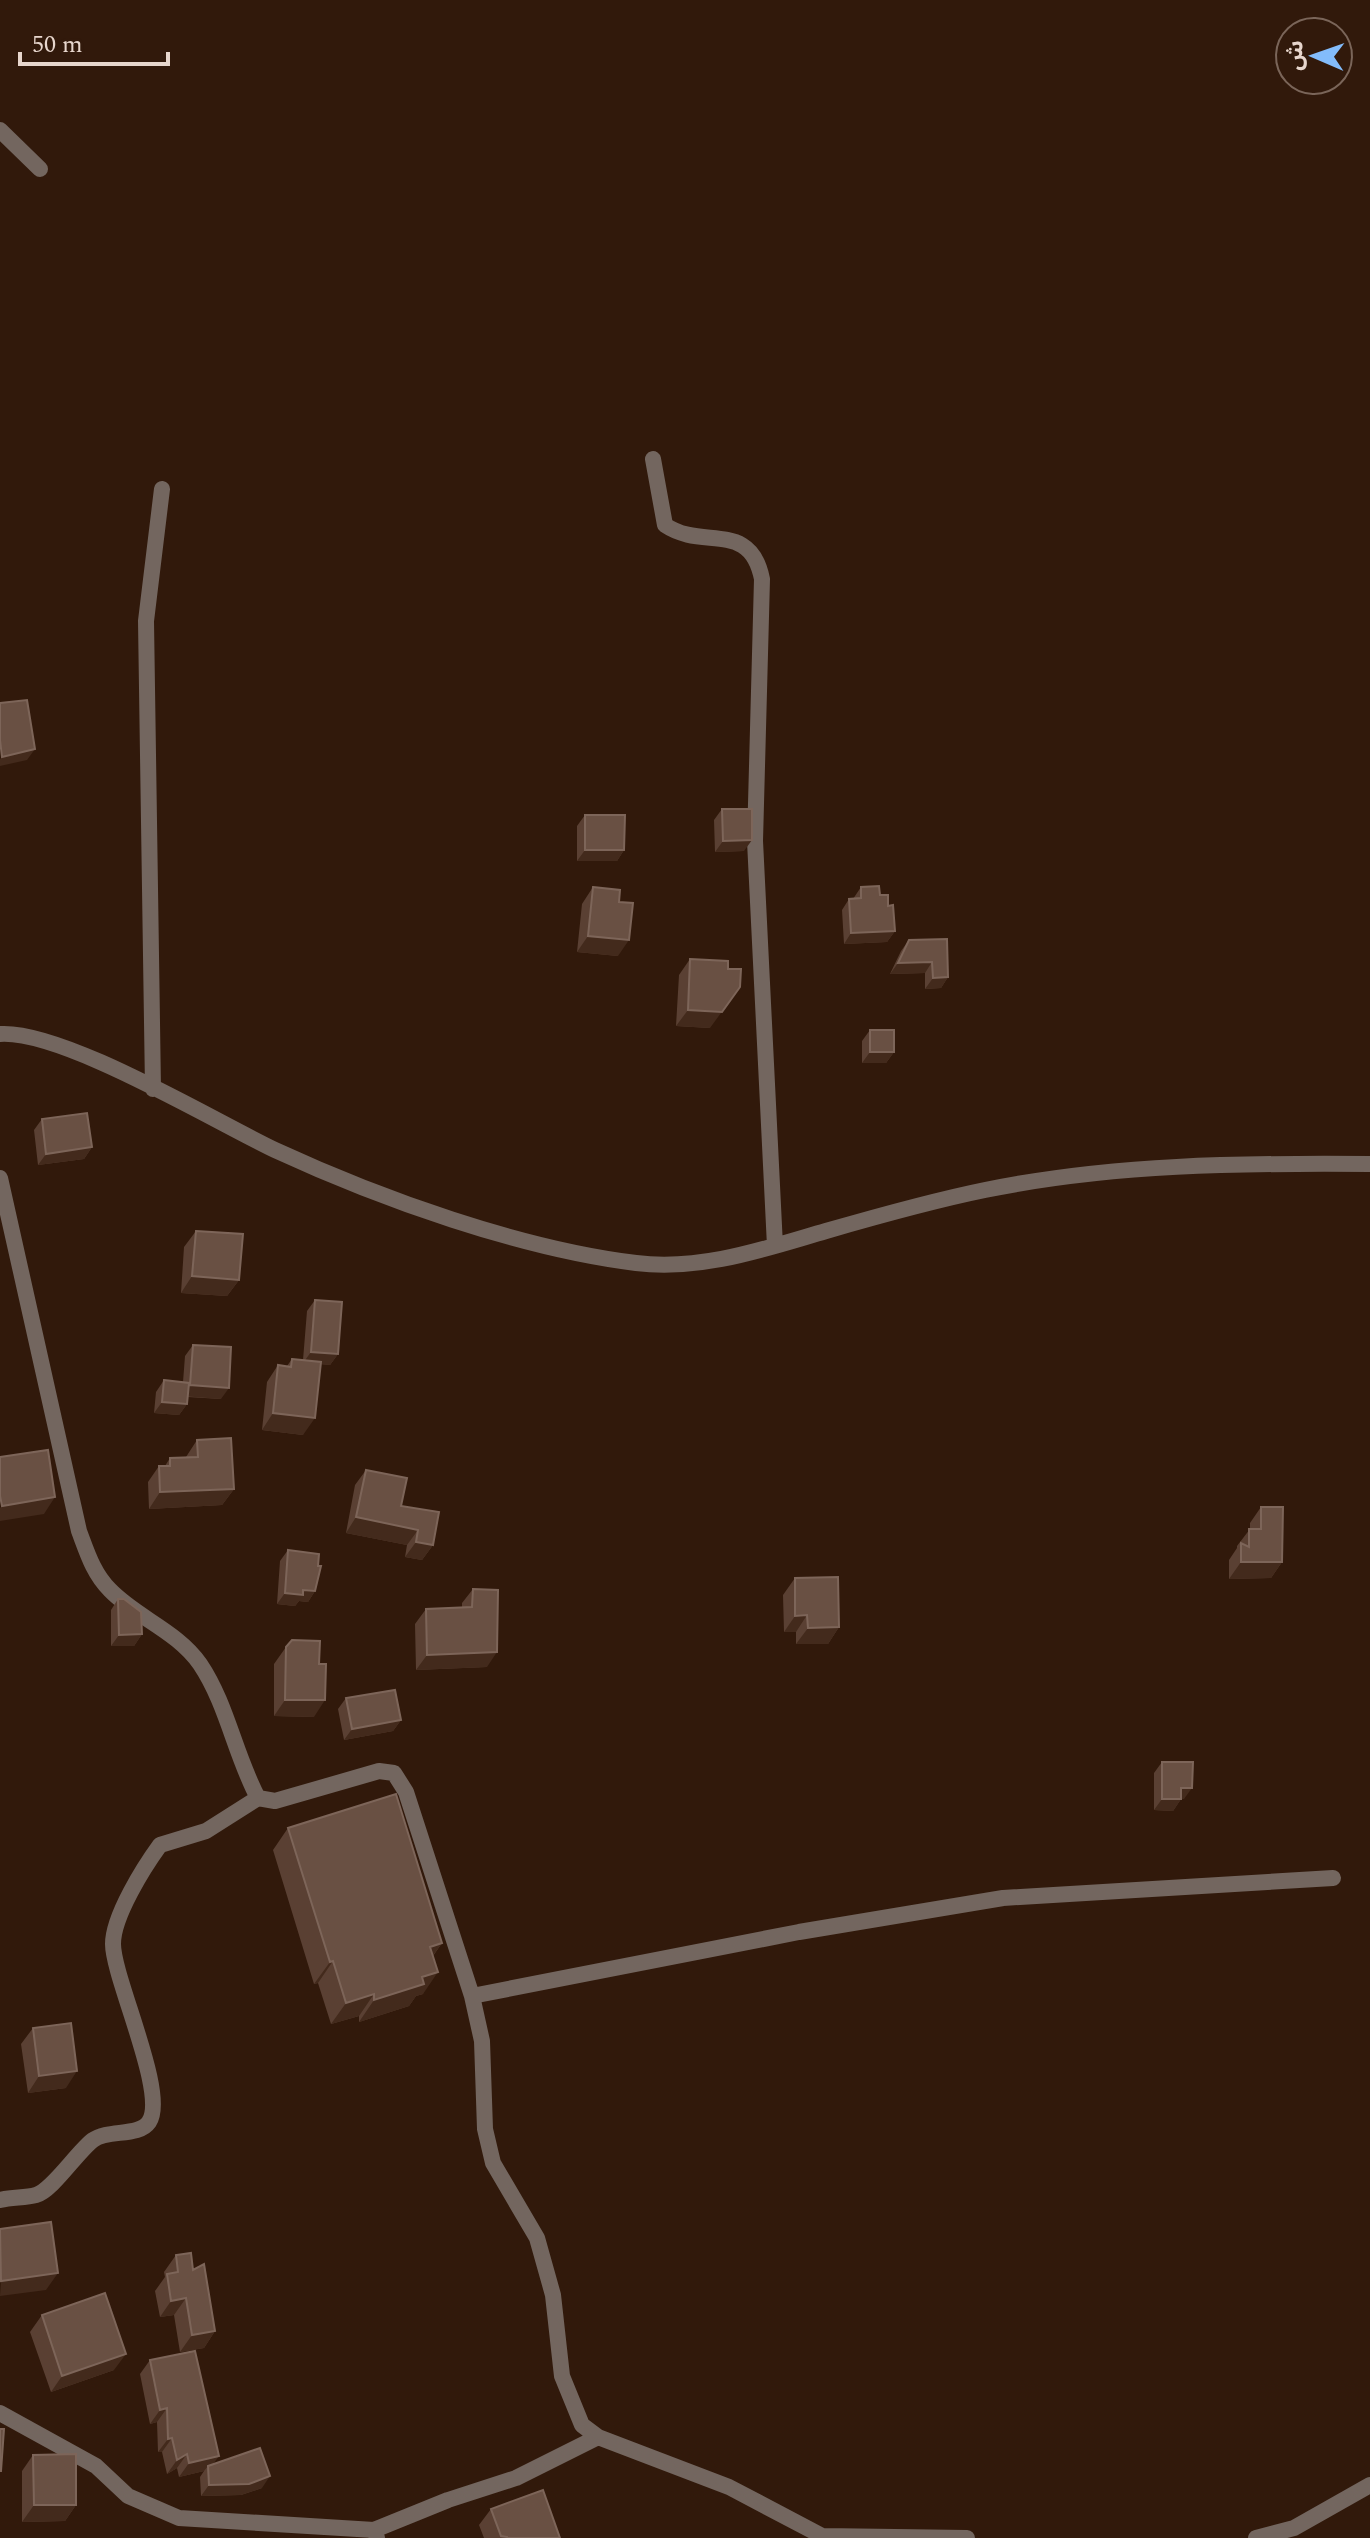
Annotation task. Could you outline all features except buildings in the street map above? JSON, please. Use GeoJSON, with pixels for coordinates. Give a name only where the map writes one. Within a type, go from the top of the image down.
{"type":"FeatureCollection","features":[{"type":"Feature","properties":{"kind":"street"},"geometry":{"type":"LineString","coordinates":[[0,130],[40,169]]}},
{"type":"Feature","properties":{"kind":"street"},"geometry":{"type":"LineString","coordinates":[[653,459],[665,525],[681,536],[739,543],[751,551],[762,579],[755,841],[775,1246]]}},
{"type":"Feature","properties":{"kind":"street"},"geometry":{"type":"LineString","coordinates":[[153,1089],[146,621],[162,489]]}},
{"type":"Feature","properties":{"kind":"street"},"geometry":{"type":"LineString","coordinates":[[0,1034],[36,1037],[349,1182],[534,1242],[639,1263],[685,1264],[743,1256],[918,1205],[1047,1178],[1124,1169],[1370,1164]]}},
{"type":"Feature","properties":{"kind":"street"},"geometry":{"type":"LineString","coordinates":[[0,1178],[79,1531],[94,1569],[111,1591],[185,1645],[200,1664],[215,1691],[241,1766],[258,1798]]}},
{"type":"Feature","properties":{"kind":"street"},"geometry":{"type":"LineString","coordinates":[[0,2200],[42,2193],[92,2141],[104,2133],[145,2127],[152,2119],[153,2104],[143,2052],[113,1947],[114,1935],[136,1884],[160,1845],[206,1831],[258,1798],[275,1801],[379,1771],[394,1773],[406,1792],[472,1996],[482,2041],[485,2129],[493,2163],[537,2238],[553,2295],[562,2376],[582,2425],[598,2437],[729,2487],[825,2537],[967,2538]]}},
{"type":"Feature","properties":{"kind":"street"},"geometry":{"type":"LineString","coordinates":[[472,1996],[799,1932],[1003,1898],[1333,1878]]}},
{"type":"Feature","properties":{"kind":"street"},"geometry":{"type":"LineString","coordinates":[[0,2413],[96,2466],[128,2496],[179,2518],[376,2534],[448,2500],[516,2478],[598,2437]]}},
{"type":"Feature","properties":{"kind":"street"},"geometry":{"type":"LineString","coordinates":[[1256,2538],[1294,2528],[1370,2485]]}}]}
